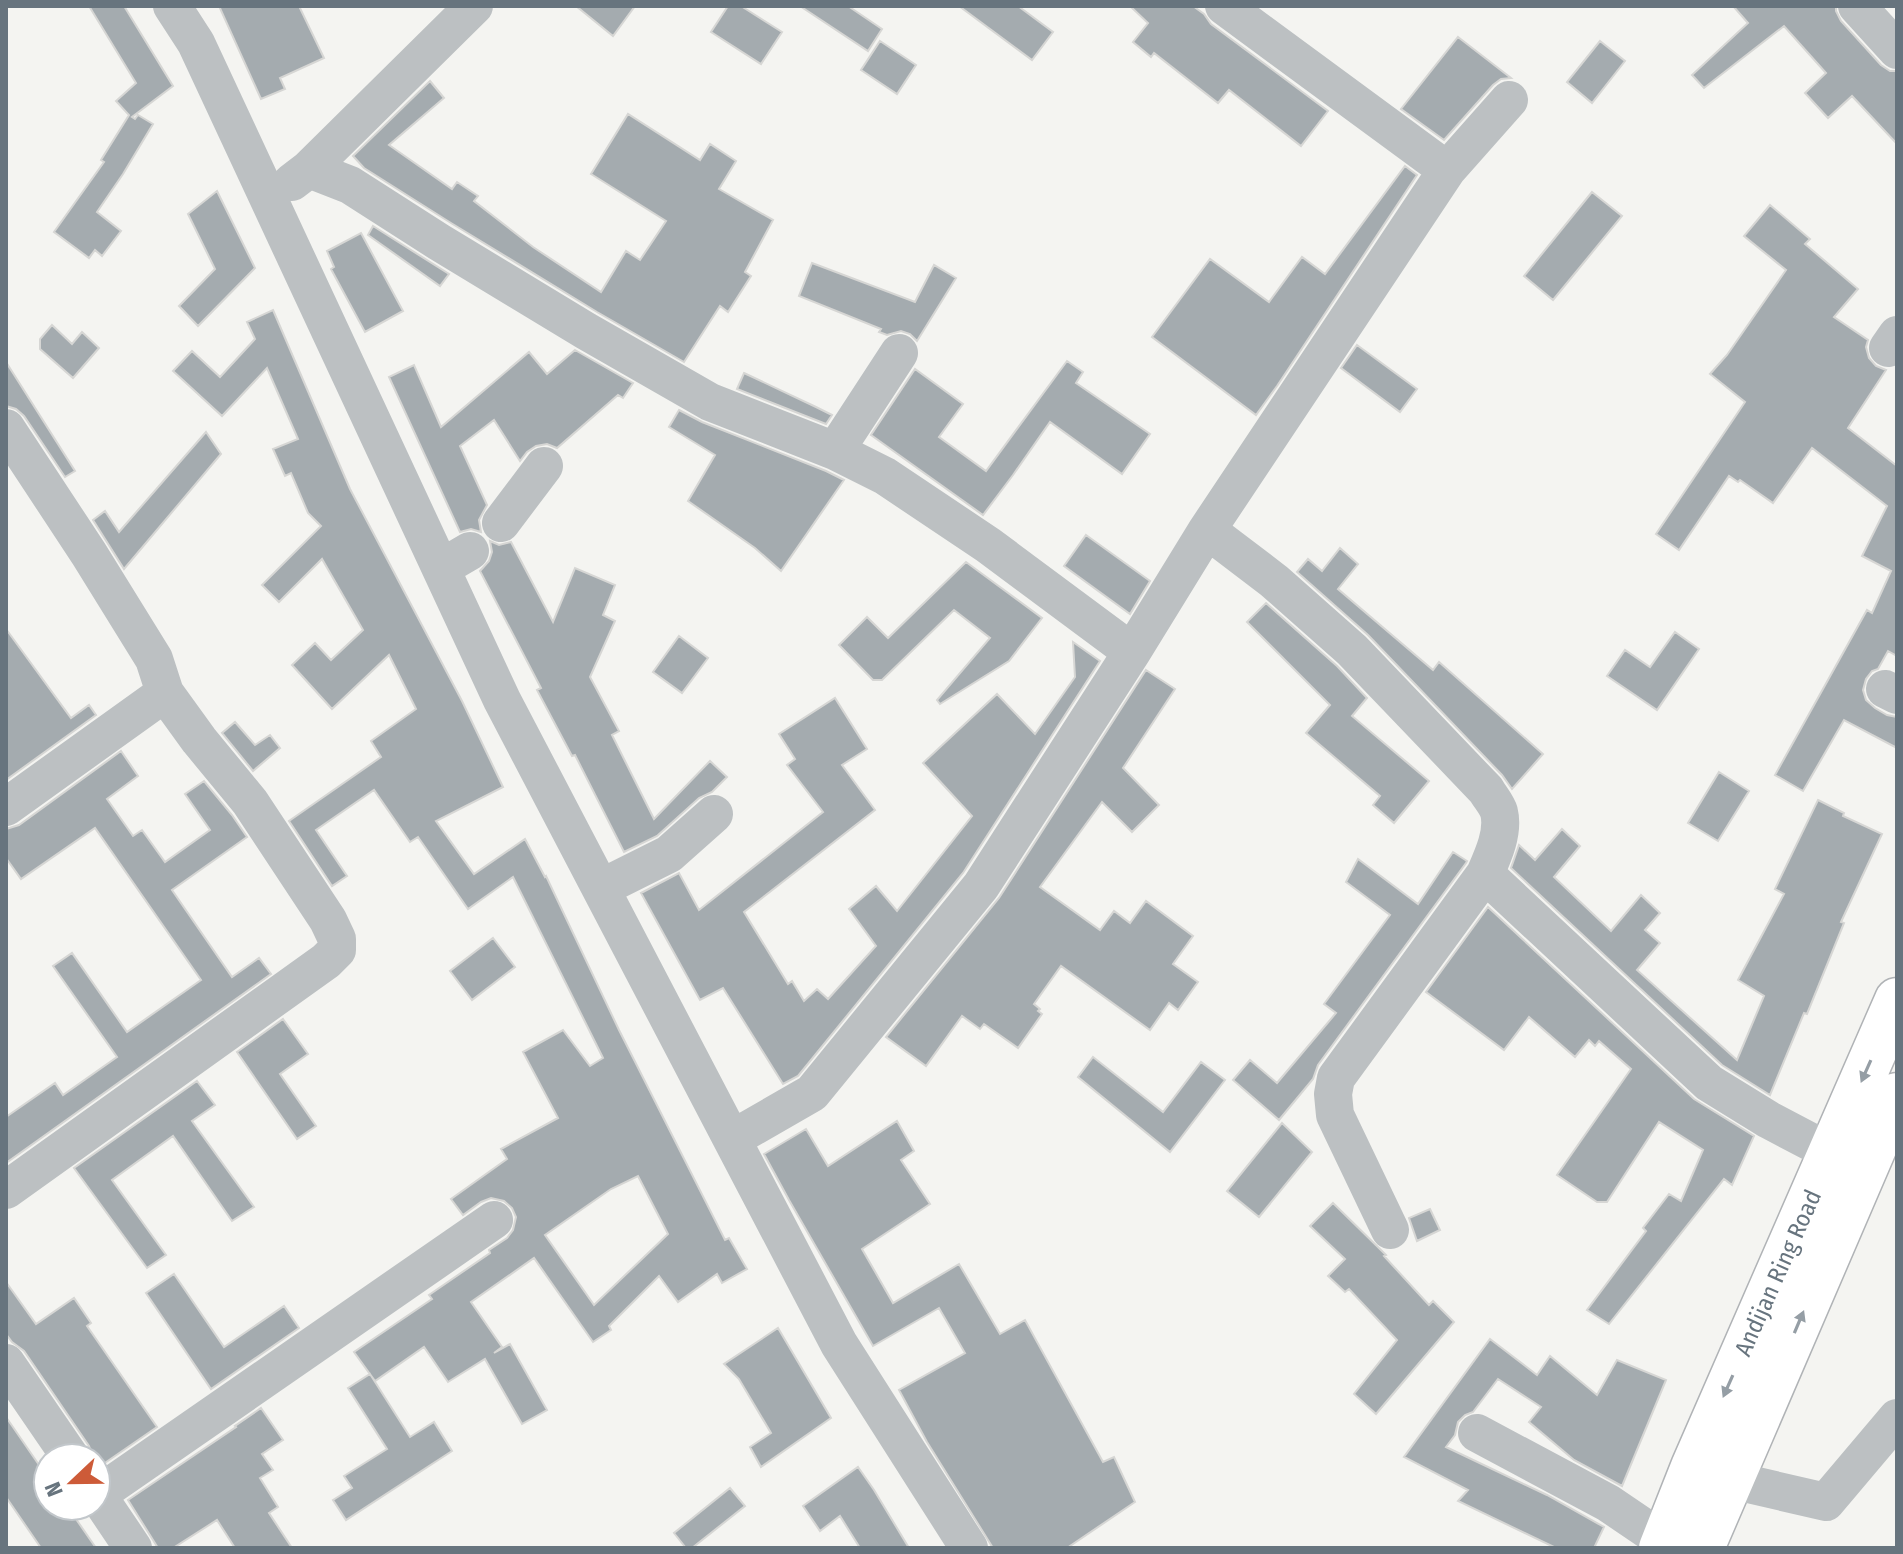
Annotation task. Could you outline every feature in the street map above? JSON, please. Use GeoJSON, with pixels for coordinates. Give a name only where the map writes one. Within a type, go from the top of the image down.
{"type":"FeatureCollection","features":[{"type":"Feature","properties":{"kind":"highway","name":"Andijan Ring Road"},"geometry":{"type":"LineString","coordinates":[[1676,1546],[1693,1467],[1897,1000]]}},
{"type":"Feature","properties":{"kind":"highway","name":"Andijan Ring Road"},"geometry":{"type":"LineString","coordinates":[[1676,1546],[1731,1480],[1897,1095]]}},
{"type":"Feature","properties":{"kind":"street"},"geometry":{"type":"LineString","coordinates":[[172,6],[196,43],[269,200],[455,560],[502,700],[839,1344],[969,1548]]}},
{"type":"Feature","properties":{"kind":"street"},"geometry":{"type":"LineString","coordinates":[[269,200],[309,169],[474,6]]}},
{"type":"Feature","properties":{"kind":"street"},"geometry":{"type":"LineString","coordinates":[[1224,6],[1447,170]]}},
{"type":"Feature","properties":{"kind":"street"},"geometry":{"type":"LineString","coordinates":[[1857,6],[1897,50]]}},
{"type":"Feature","properties":{"kind":"street"},"geometry":{"type":"LineString","coordinates":[[732,1139],[812,1093],[981,886],[1207,530],[1447,170],[1509,100]]}},
{"type":"Feature","properties":{"kind":"street"},"geometry":{"type":"LineString","coordinates":[[309,169],[350,185],[586,331],[710,402],[835,451],[885,476],[963,528],[1132,652]]}},
{"type":"Feature","properties":{"kind":"street"},"geometry":{"type":"LineString","coordinates":[[835,451],[899,353]]}},
{"type":"Feature","properties":{"kind":"street"},"geometry":{"type":"LineString","coordinates":[[6,428],[154,659],[165,693],[250,802],[328,920],[337,939],[337,950],[318,966],[6,1190]]}},
{"type":"Feature","properties":{"kind":"street"},"geometry":{"type":"LineString","coordinates":[[501,523],[544,466]]}},
{"type":"Feature","properties":{"kind":"street"},"geometry":{"type":"LineString","coordinates":[[1207,530],[1274,581],[1352,650],[1486,790],[1499,810],[1500,827],[1485,874],[1336,1078],[1333,1094],[1335,1115],[1390,1230]]}},
{"type":"Feature","properties":{"kind":"street"},"geometry":{"type":"LineString","coordinates":[[6,807],[165,693]]}},
{"type":"Feature","properties":{"kind":"street"},"geometry":{"type":"LineString","coordinates":[[601,888],[669,854],[714,814]]}},
{"type":"Feature","properties":{"kind":"street"},"geometry":{"type":"LineString","coordinates":[[1485,874],[1709,1083],[1769,1120],[1830,1152]]}},
{"type":"Feature","properties":{"kind":"street"},"geometry":{"type":"LineString","coordinates":[[112,1483],[494,1220]]}},
{"type":"Feature","properties":{"kind":"street"},"geometry":{"type":"LineString","coordinates":[[6,1363],[60,1442]]}},
{"type":"Feature","properties":{"kind":"street"},"geometry":{"type":"LineString","coordinates":[[1731,1480],[1826,1502],[1897,1418]]}},
{"type":"Feature","properties":{"kind":"street"},"geometry":{"type":"LineString","coordinates":[[1477,1433],[1608,1503],[1676,1546]]}},
{"type":"Feature","properties":{"kind":"street"},"geometry":{"type":"LineString","coordinates":[[112,1517],[133,1548]]}},
{"type":"Feature","properties":{"kind":"building"},"geometry":{"type":"Polygon","coordinates":[[[89,6],[124,6],[173,86],[132,117],[135,119],[138,115],[153,124],[97,212],[121,231],[102,256],[95,250],[89,258],[54,232],[104,162],[101,160],[129,115],[116,101],[136,83],[89,6]]]}},
{"type":"Feature","properties":{"kind":"building"},"geometry":{"type":"Polygon","coordinates":[[[219,6],[299,6],[324,58],[280,78],[285,89],[261,99],[219,6]]]}},
{"type":"Feature","properties":{"kind":"building"},"geometry":{"type":"Polygon","coordinates":[[[576,6],[635,6],[613,36],[576,6]]]}},
{"type":"Feature","properties":{"kind":"building"},"geometry":{"type":"Polygon","coordinates":[[[728,6],[741,6],[782,32],[761,64],[711,32],[728,6]]]}},
{"type":"Feature","properties":{"kind":"building"},"geometry":{"type":"Polygon","coordinates":[[[800,6],[848,6],[882,29],[868,51],[800,6]]]}},
{"type":"Feature","properties":{"kind":"building"},"geometry":{"type":"Polygon","coordinates":[[[959,6],[1018,6],[1053,32],[1032,60],[959,6]]]}},
{"type":"Feature","properties":{"kind":"building"},"geometry":{"type":"Polygon","coordinates":[[[1130,6],[1193,6],[1211,24],[1328,111],[1301,146],[1229,90],[1218,103],[1154,53],[1151,57],[1133,42],[1148,23],[1130,6]]]}},
{"type":"Feature","properties":{"kind":"building"},"geometry":{"type":"Polygon","coordinates":[[[1733,6],[1836,6],[1841,21],[1881,65],[1890,71],[1897,71],[1897,144],[1852,96],[1828,118],[1805,93],[1826,73],[1784,26],[1704,88],[1692,75],[1748,23],[1733,6]]]}},
{"type":"Feature","properties":{"kind":"building"},"geometry":{"type":"Polygon","coordinates":[[[1458,37],[1511,78],[1501,79],[1493,85],[1444,140],[1401,109],[1458,37]]]}},
{"type":"Feature","properties":{"kind":"building"},"geometry":{"type":"Polygon","coordinates":[[[880,41],[916,65],[897,94],[861,70],[880,41]]]}},
{"type":"Feature","properties":{"kind":"building"},"geometry":{"type":"Polygon","coordinates":[[[1600,41],[1625,61],[1592,103],[1567,82],[1600,41]]]}},
{"type":"Feature","properties":{"kind":"building"},"geometry":{"type":"Polygon","coordinates":[[[430,81],[444,98],[389,145],[452,189],[457,182],[478,196],[474,201],[533,247],[601,292],[626,251],[640,260],[666,221],[591,174],[628,114],[700,160],[710,144],[736,161],[719,189],[773,220],[745,272],[751,276],[728,312],[720,306],[684,362],[451,223],[364,168],[353,156],[430,81]]]}},
{"type":"Feature","properties":{"kind":"building"},"geometry":{"type":"Polygon","coordinates":[[[1405,166],[1417,175],[1256,415],[1152,337],[1210,259],[1269,302],[1302,257],[1325,274],[1405,166]]]}},
{"type":"Feature","properties":{"kind":"building"},"geometry":{"type":"Polygon","coordinates":[[[217,191],[255,268],[198,326],[179,306],[215,269],[188,214],[217,191]]]}},
{"type":"Feature","properties":{"kind":"building"},"geometry":{"type":"Polygon","coordinates":[[[1592,192],[1622,216],[1553,300],[1524,276],[1592,192]]]}},
{"type":"Feature","properties":{"kind":"building"},"geometry":{"type":"Polygon","coordinates":[[[1770,205],[1810,239],[1805,244],[1858,289],[1834,317],[1868,340],[1869,358],[1876,366],[1886,370],[1848,428],[1897,466],[1897,656],[1888,651],[1878,669],[1866,679],[1863,690],[1866,700],[1875,708],[1897,717],[1897,748],[1844,720],[1803,791],[1775,775],[1867,610],[1872,613],[1891,571],[1862,556],[1887,506],[1812,448],[1773,503],[1729,476],[1679,550],[1656,534],[1745,402],[1710,374],[1727,355],[1786,270],[1744,236],[1770,205]]]}},
{"type":"Feature","properties":{"kind":"building"},"geometry":{"type":"Polygon","coordinates":[[[373,226],[449,274],[440,286],[368,235],[373,226]]]}},
{"type":"Feature","properties":{"kind":"building"},"geometry":{"type":"Polygon","coordinates":[[[361,233],[403,311],[365,332],[331,269],[334,267],[327,251],[361,233]]]}},
{"type":"Feature","properties":{"kind":"building"},"geometry":{"type":"Polygon","coordinates":[[[812,263],[915,302],[934,265],[956,278],[917,341],[901,331],[887,335],[879,332],[881,329],[799,296],[812,263]]]}},
{"type":"Feature","properties":{"kind":"building"},"geometry":{"type":"Polygon","coordinates":[[[273,310],[350,489],[462,701],[503,787],[436,821],[474,874],[525,839],[725,1240],[729,1238],[747,1269],[722,1283],[717,1274],[678,1302],[659,1276],[609,1326],[611,1330],[593,1342],[534,1258],[471,1302],[502,1347],[494,1353],[510,1344],[547,1410],[522,1424],[485,1359],[448,1382],[424,1347],[375,1381],[354,1352],[432,1299],[429,1295],[490,1253],[489,1250],[513,1230],[516,1217],[504,1201],[491,1198],[463,1215],[451,1199],[507,1159],[501,1149],[558,1118],[523,1052],[563,1030],[590,1066],[603,1058],[513,877],[468,909],[418,837],[410,842],[374,790],[316,830],[347,876],[332,886],[289,821],[381,757],[371,741],[416,709],[389,655],[332,709],[292,665],[315,643],[331,660],[363,630],[322,559],[279,602],[262,585],[321,526],[308,513],[291,473],[285,476],[273,449],[298,439],[267,368],[222,416],[173,371],[192,351],[220,377],[255,339],[247,322],[273,310]],[[638,1176],[611,1189],[545,1235],[594,1305],[668,1234],[638,1176]]]}},
{"type":"Feature","properties":{"kind":"building"},"geometry":{"type":"Polygon","coordinates":[[[52,325],[72,344],[82,332],[99,348],[73,378],[40,349],[40,339],[52,325]]]}},
{"type":"Feature","properties":{"kind":"building"},"geometry":{"type":"Polygon","coordinates":[[[1357,345],[1417,389],[1400,412],[1341,368],[1357,345]]]}},
{"type":"Feature","properties":{"kind":"building"},"geometry":{"type":"Polygon","coordinates":[[[575,350],[633,383],[623,398],[618,395],[557,448],[547,444],[536,446],[520,461],[494,420],[460,446],[487,505],[479,520],[481,532],[471,529],[460,532],[389,377],[414,365],[441,427],[529,352],[547,374],[575,350]]]}},
{"type":"Feature","properties":{"kind":"building"},"geometry":{"type":"Polygon","coordinates":[[[1067,361],[1083,372],[1076,383],[1150,434],[1122,474],[1050,422],[983,515],[871,435],[915,369],[963,404],[939,437],[986,471],[1067,361]]]}},
{"type":"Feature","properties":{"kind":"building"},"geometry":{"type":"Polygon","coordinates":[[[6,362],[75,471],[65,477],[24,416],[6,406],[6,362]]]}},
{"type":"Feature","properties":{"kind":"building"},"geometry":{"type":"Polygon","coordinates":[[[744,373],[832,415],[826,424],[737,389],[744,373]]]}},
{"type":"Feature","properties":{"kind":"building"},"geometry":{"type":"Polygon","coordinates":[[[679,410],[844,480],[781,571],[755,548],[688,501],[715,455],[669,427],[679,410]]]}},
{"type":"Feature","properties":{"kind":"building"},"geometry":{"type":"Polygon","coordinates":[[[206,432],[221,454],[124,569],[93,520],[105,511],[119,532],[206,432]]]}},
{"type":"Feature","properties":{"kind":"building"},"geometry":{"type":"Polygon","coordinates":[[[1086,535],[1150,581],[1130,614],[1064,566],[1086,535]]]}},
{"type":"Feature","properties":{"kind":"building"},"geometry":{"type":"Polygon","coordinates":[[[490,541],[499,545],[511,542],[553,622],[575,568],[615,585],[603,615],[615,621],[590,677],[619,731],[612,735],[654,819],[710,761],[727,777],[657,836],[624,852],[575,755],[572,756],[537,690],[541,688],[480,571],[492,552],[490,541]]]}},
{"type":"Feature","properties":{"kind":"building"},"geometry":{"type":"Polygon","coordinates":[[[1340,548],[1358,564],[1338,589],[1433,670],[1439,662],[1543,754],[1512,789],[1368,635],[1297,572],[1308,559],[1322,571],[1340,548]]]}},
{"type":"Feature","properties":{"kind":"building"},"geometry":{"type":"Polygon","coordinates":[[[966,562],[1042,618],[1009,661],[940,704],[937,700],[990,638],[954,610],[882,680],[873,680],[839,645],[867,617],[888,638],[966,562]]]}},
{"type":"Feature","properties":{"kind":"building"},"geometry":{"type":"Polygon","coordinates":[[[1266,603],[1337,666],[1367,698],[1352,716],[1429,781],[1394,823],[1373,805],[1380,796],[1306,733],[1330,705],[1247,622],[1266,603]]]}},
{"type":"Feature","properties":{"kind":"building"},"geometry":{"type":"Polygon","coordinates":[[[6,629],[71,718],[89,705],[96,715],[6,780],[6,629]]]}},
{"type":"Feature","properties":{"kind":"building"},"geometry":{"type":"Polygon","coordinates":[[[1675,632],[1699,649],[1657,710],[1607,676],[1625,650],[1650,667],[1675,632]]]}},
{"type":"Feature","properties":{"kind":"building"},"geometry":{"type":"Polygon","coordinates":[[[679,636],[708,658],[682,693],[653,672],[679,636]]]}},
{"type":"Feature","properties":{"kind":"building"},"geometry":{"type":"Polygon","coordinates":[[[1073,642],[1100,661],[963,873],[798,1076],[783,1084],[723,988],[700,1000],[641,893],[679,873],[699,910],[823,812],[787,765],[795,759],[779,734],[835,698],[867,749],[842,765],[875,810],[744,912],[788,984],[792,981],[804,1001],[817,989],[828,999],[876,946],[849,909],[876,886],[897,911],[972,816],[923,763],[997,694],[1035,734],[1075,677],[1073,642]]]}},
{"type":"Feature","properties":{"kind":"building"},"geometry":{"type":"Polygon","coordinates":[[[1146,670],[1175,689],[1123,768],[1159,805],[1132,832],[1102,802],[1040,887],[1100,930],[1114,911],[1130,923],[1146,901],[1193,936],[1173,964],[1198,982],[1178,1010],[1169,1003],[1150,1030],[1061,966],[1034,1004],[1042,1014],[1018,1048],[984,1024],[980,1029],[962,1016],[926,1066],[886,1037],[999,898],[1146,670]]]}},
{"type":"Feature","properties":{"kind":"building"},"geometry":{"type":"Polygon","coordinates":[[[235,722],[255,745],[270,735],[280,748],[253,771],[222,733],[235,722]]]}},
{"type":"Feature","properties":{"kind":"building"},"geometry":{"type":"Polygon","coordinates":[[[121,751],[138,776],[107,799],[133,836],[142,830],[165,862],[210,830],[185,794],[204,781],[247,837],[172,890],[232,977],[259,958],[271,974],[6,1163],[6,1117],[55,1083],[63,1095],[117,1057],[53,966],[72,953],[127,1032],[201,980],[95,828],[21,879],[6,858],[6,829],[19,825],[121,751]]]}},
{"type":"Feature","properties":{"kind":"building"},"geometry":{"type":"Polygon","coordinates":[[[1719,772],[1749,791],[1718,841],[1688,823],[1719,772]]]}},
{"type":"Feature","properties":{"kind":"building"},"geometry":{"type":"Polygon","coordinates":[[[1818,800],[1844,813],[1843,816],[1882,834],[1841,922],[1844,923],[1807,1014],[1804,1013],[1770,1095],[1722,1065],[1511,868],[1519,845],[1535,860],[1562,829],[1580,846],[1554,877],[1611,931],[1641,895],[1660,913],[1645,930],[1660,943],[1637,970],[1737,1060],[1764,996],[1738,980],[1784,894],[1775,889],[1818,800]]]}},
{"type":"Feature","properties":{"kind":"building"},"geometry":{"type":"Polygon","coordinates":[[[1453,852],[1466,863],[1318,1065],[1313,1079],[1279,1120],[1233,1080],[1250,1060],[1277,1083],[1336,1013],[1324,1004],[1390,915],[1346,882],[1358,859],[1418,904],[1453,852]]]}},
{"type":"Feature","properties":{"kind":"building"},"geometry":{"type":"Polygon","coordinates":[[[1488,907],[1694,1099],[1754,1136],[1732,1185],[1724,1179],[1609,1324],[1587,1310],[1646,1231],[1643,1228],[1669,1194],[1681,1201],[1703,1150],[1659,1122],[1607,1202],[1597,1202],[1557,1175],[1631,1069],[1599,1041],[1595,1046],[1589,1040],[1575,1057],[1529,1017],[1504,1050],[1426,992],[1488,907]]]}},
{"type":"Feature","properties":{"kind":"building"},"geometry":{"type":"Polygon","coordinates":[[[493,938],[515,967],[472,1000],[450,971],[493,938]]]}},
{"type":"Feature","properties":{"kind":"building"},"geometry":{"type":"Polygon","coordinates":[[[283,1019],[308,1054],[280,1074],[316,1126],[297,1139],[237,1052],[283,1019]]]}},
{"type":"Feature","properties":{"kind":"building"},"geometry":{"type":"Polygon","coordinates":[[[1093,1057],[1163,1112],[1201,1062],[1225,1080],[1170,1152],[1078,1077],[1093,1057]]]}},
{"type":"Feature","properties":{"kind":"building"},"geometry":{"type":"Polygon","coordinates":[[[197,1081],[215,1105],[192,1121],[254,1207],[232,1221],[173,1136],[112,1180],[166,1255],[147,1268],[74,1168],[197,1081]]]}},
{"type":"Feature","properties":{"kind":"building"},"geometry":{"type":"Polygon","coordinates":[[[897,1121],[914,1151],[901,1160],[930,1204],[862,1249],[893,1303],[959,1264],[1000,1334],[1025,1320],[1103,1462],[1114,1457],[1135,1502],[1067,1548],[993,1548],[927,1442],[899,1390],[965,1353],[939,1308],[873,1346],[764,1154],[806,1129],[828,1166],[897,1121]]]}},
{"type":"Feature","properties":{"kind":"building"},"geometry":{"type":"Polygon","coordinates":[[[1282,1123],[1312,1152],[1259,1217],[1227,1191],[1282,1123]]]}},
{"type":"Feature","properties":{"kind":"building"},"geometry":{"type":"Polygon","coordinates":[[[1333,1203],[1386,1255],[1429,1305],[1433,1301],[1454,1322],[1376,1414],[1354,1394],[1397,1340],[1349,1289],[1345,1292],[1328,1276],[1345,1259],[1310,1226],[1333,1203]]]}},
{"type":"Feature","properties":{"kind":"building"},"geometry":{"type":"Polygon","coordinates":[[[1430,1209],[1440,1230],[1417,1241],[1409,1218],[1430,1209]]]}},
{"type":"Feature","properties":{"kind":"building"},"geometry":{"type":"Polygon","coordinates":[[[174,1274],[224,1347],[284,1306],[299,1328],[211,1389],[146,1293],[174,1274]]]}},
{"type":"Feature","properties":{"kind":"building"},"geometry":{"type":"Polygon","coordinates":[[[6,1282],[36,1324],[74,1298],[91,1323],[87,1326],[157,1427],[112,1458],[112,1442],[86,1442],[24,1351],[6,1334],[6,1282]]]}},
{"type":"Feature","properties":{"kind":"building"},"geometry":{"type":"Polygon","coordinates":[[[778,1328],[831,1418],[761,1467],[750,1447],[771,1433],[739,1379],[724,1364],[778,1328]]]}},
{"type":"Feature","properties":{"kind":"building"},"geometry":{"type":"Polygon","coordinates":[[[1490,1339],[1537,1375],[1550,1356],[1597,1395],[1617,1360],[1666,1380],[1622,1486],[1574,1460],[1529,1422],[1541,1407],[1498,1379],[1473,1412],[1458,1422],[1455,1435],[1446,1447],[1547,1495],[1604,1527],[1594,1548],[1556,1548],[1458,1501],[1468,1490],[1404,1457],[1490,1339]]]}},
{"type":"Feature","properties":{"kind":"building"},"geometry":{"type":"Polygon","coordinates":[[[370,1374],[410,1437],[434,1422],[452,1451],[346,1520],[333,1500],[352,1488],[344,1476],[387,1449],[348,1388],[370,1374]]]}},
{"type":"Feature","properties":{"kind":"building"},"geometry":{"type":"Polygon","coordinates":[[[261,1408],[283,1440],[262,1454],[273,1470],[260,1478],[278,1507],[269,1513],[292,1548],[235,1548],[217,1520],[173,1548],[158,1548],[128,1500],[261,1408]]]}},
{"type":"Feature","properties":{"kind":"building"},"geometry":{"type":"Polygon","coordinates":[[[6,1417],[32,1455],[32,1522],[78,1522],[96,1548],[41,1548],[6,1497],[6,1417]]]}},
{"type":"Feature","properties":{"kind":"building"},"geometry":{"type":"Polygon","coordinates":[[[858,1467],[909,1548],[860,1548],[840,1516],[820,1531],[803,1506],[858,1467]]]}},
{"type":"Feature","properties":{"kind":"building"},"geometry":{"type":"Polygon","coordinates":[[[730,1488],[745,1506],[692,1548],[686,1548],[674,1533],[730,1488]]]}}]}
